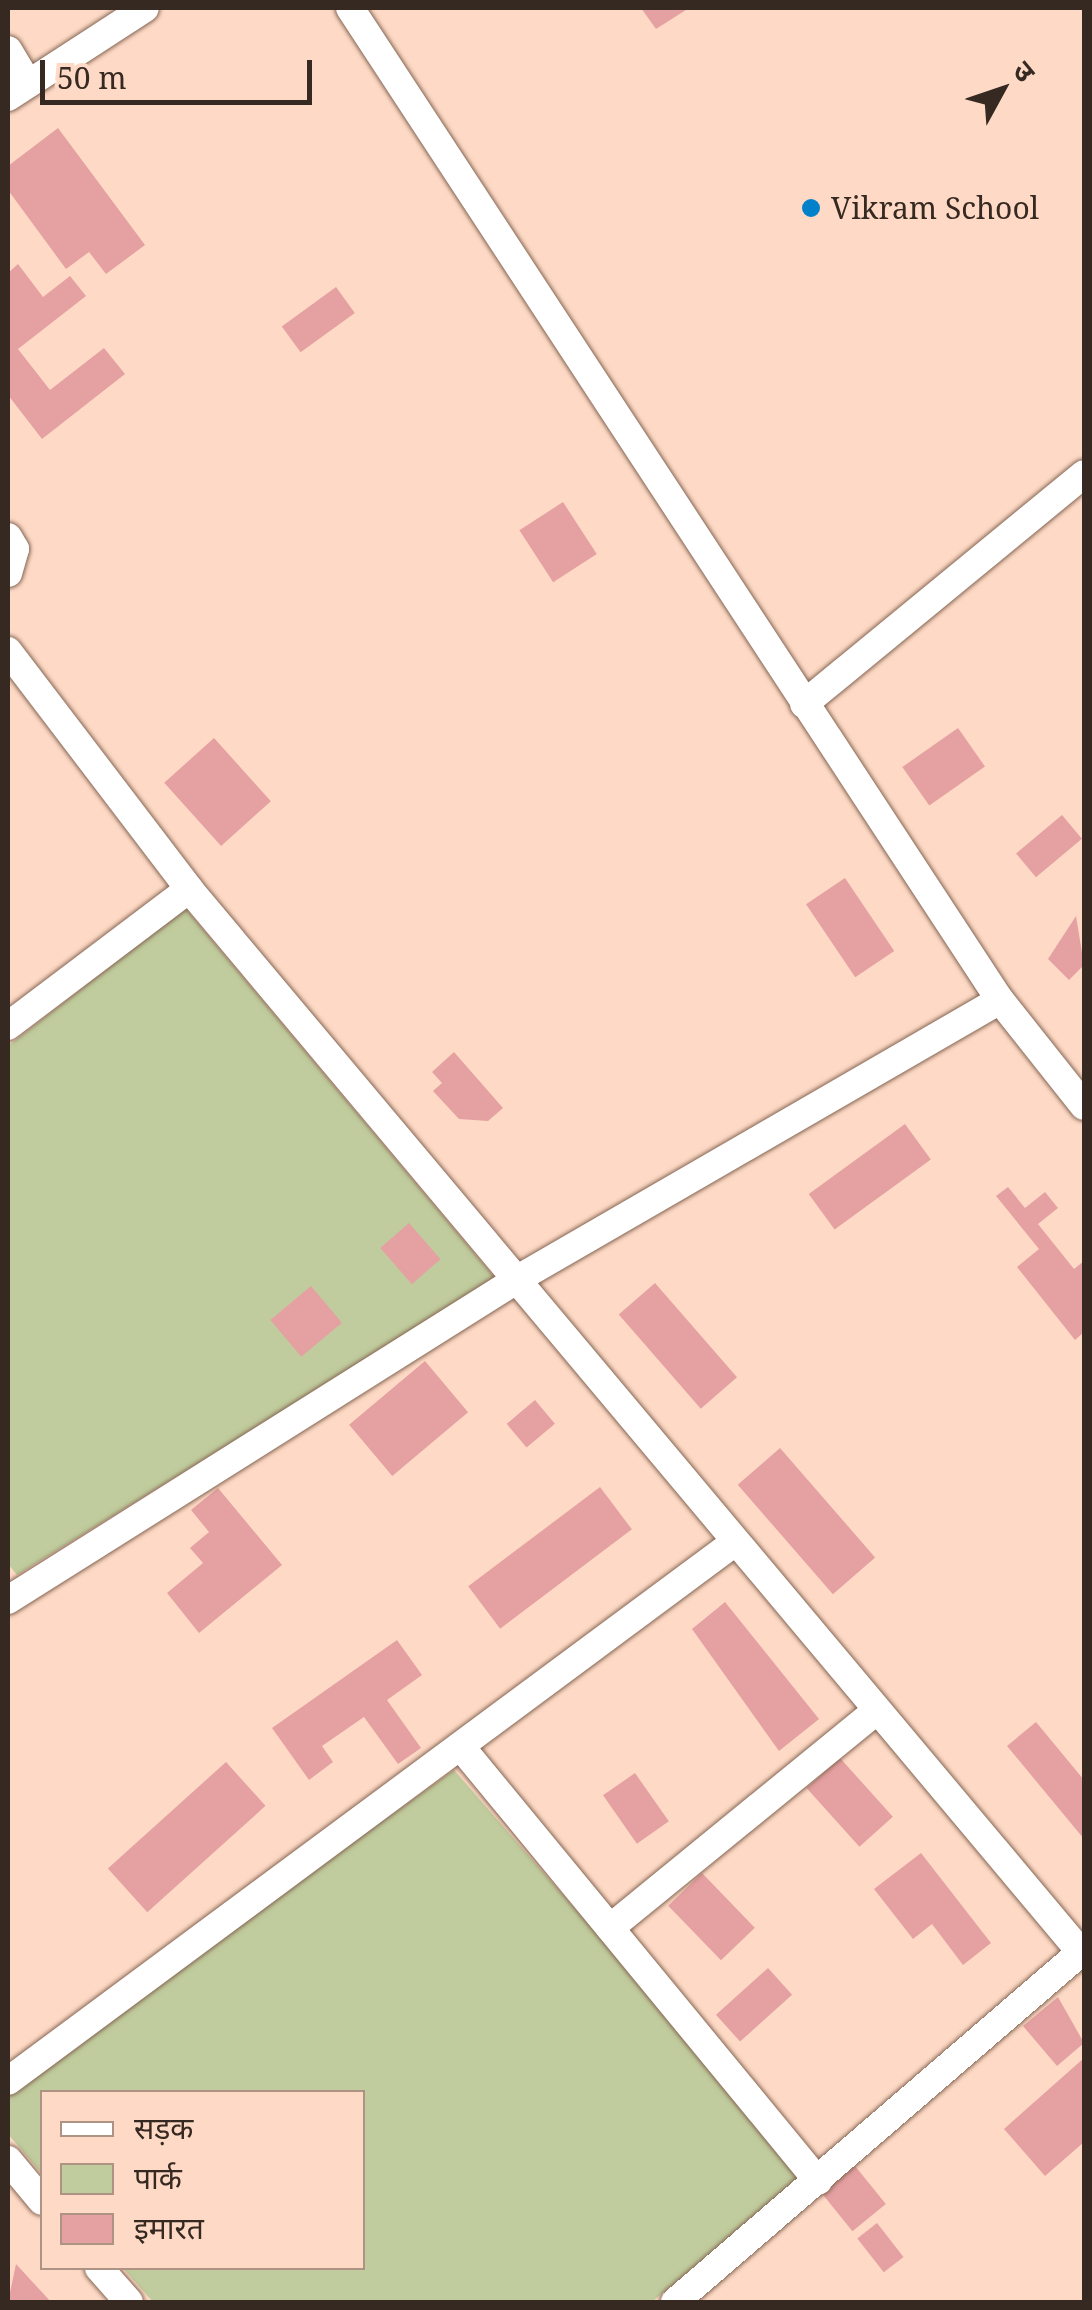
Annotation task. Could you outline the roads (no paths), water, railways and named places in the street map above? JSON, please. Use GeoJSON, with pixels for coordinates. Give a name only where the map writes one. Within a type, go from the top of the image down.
{"type":"FeatureCollection","features":[{"type":"Feature","properties":{"kind":"street"},"geometry":{"type":"LineString","coordinates":[[8,50],[18,90],[145,8]]}},
{"type":"Feature","properties":{"kind":"street"},"geometry":{"type":"LineString","coordinates":[[350,8],[1000,1000],[1084,1106]]}},
{"type":"Feature","properties":{"kind":"street"},"geometry":{"type":"LineString","coordinates":[[804,704],[1084,474]]}},
{"type":"Feature","properties":{"kind":"street"},"geometry":{"type":"LineString","coordinates":[[8,537],[15,549],[8,573]]}},
{"type":"Feature","properties":{"kind":"street"},"geometry":{"type":"LineString","coordinates":[[8,650],[189,888],[522,1277],[731,1545],[1082,1954],[675,2302]]}},
{"type":"Feature","properties":{"kind":"street"},"geometry":{"type":"LineString","coordinates":[[8,1026],[189,888]]}},
{"type":"Feature","properties":{"kind":"street"},"geometry":{"type":"LineString","coordinates":[[8,1598],[522,1277],[1000,1000]]}},
{"type":"Feature","properties":{"kind":"street"},"geometry":{"type":"LineString","coordinates":[[8,2081],[731,1545]]}},
{"type":"Feature","properties":{"kind":"street"},"geometry":{"type":"LineString","coordinates":[[610,1928],[875,1712]]}},
{"type":"Feature","properties":{"kind":"street"},"geometry":{"type":"LineString","coordinates":[[461,1746],[818,2181]]}},
{"type":"Feature","properties":{"kind":"street"},"geometry":{"type":"LineString","coordinates":[[8,2160],[40,2199]]}},
{"type":"Feature","properties":{"kind":"street"},"geometry":{"type":"LineString","coordinates":[[101,2270],[129,2302]]}},
{"type":"Feature","properties":{"kind":"place","name":"Vikram School"},"geometry":{"type":"Point","coordinates":[811,208]}}]}
